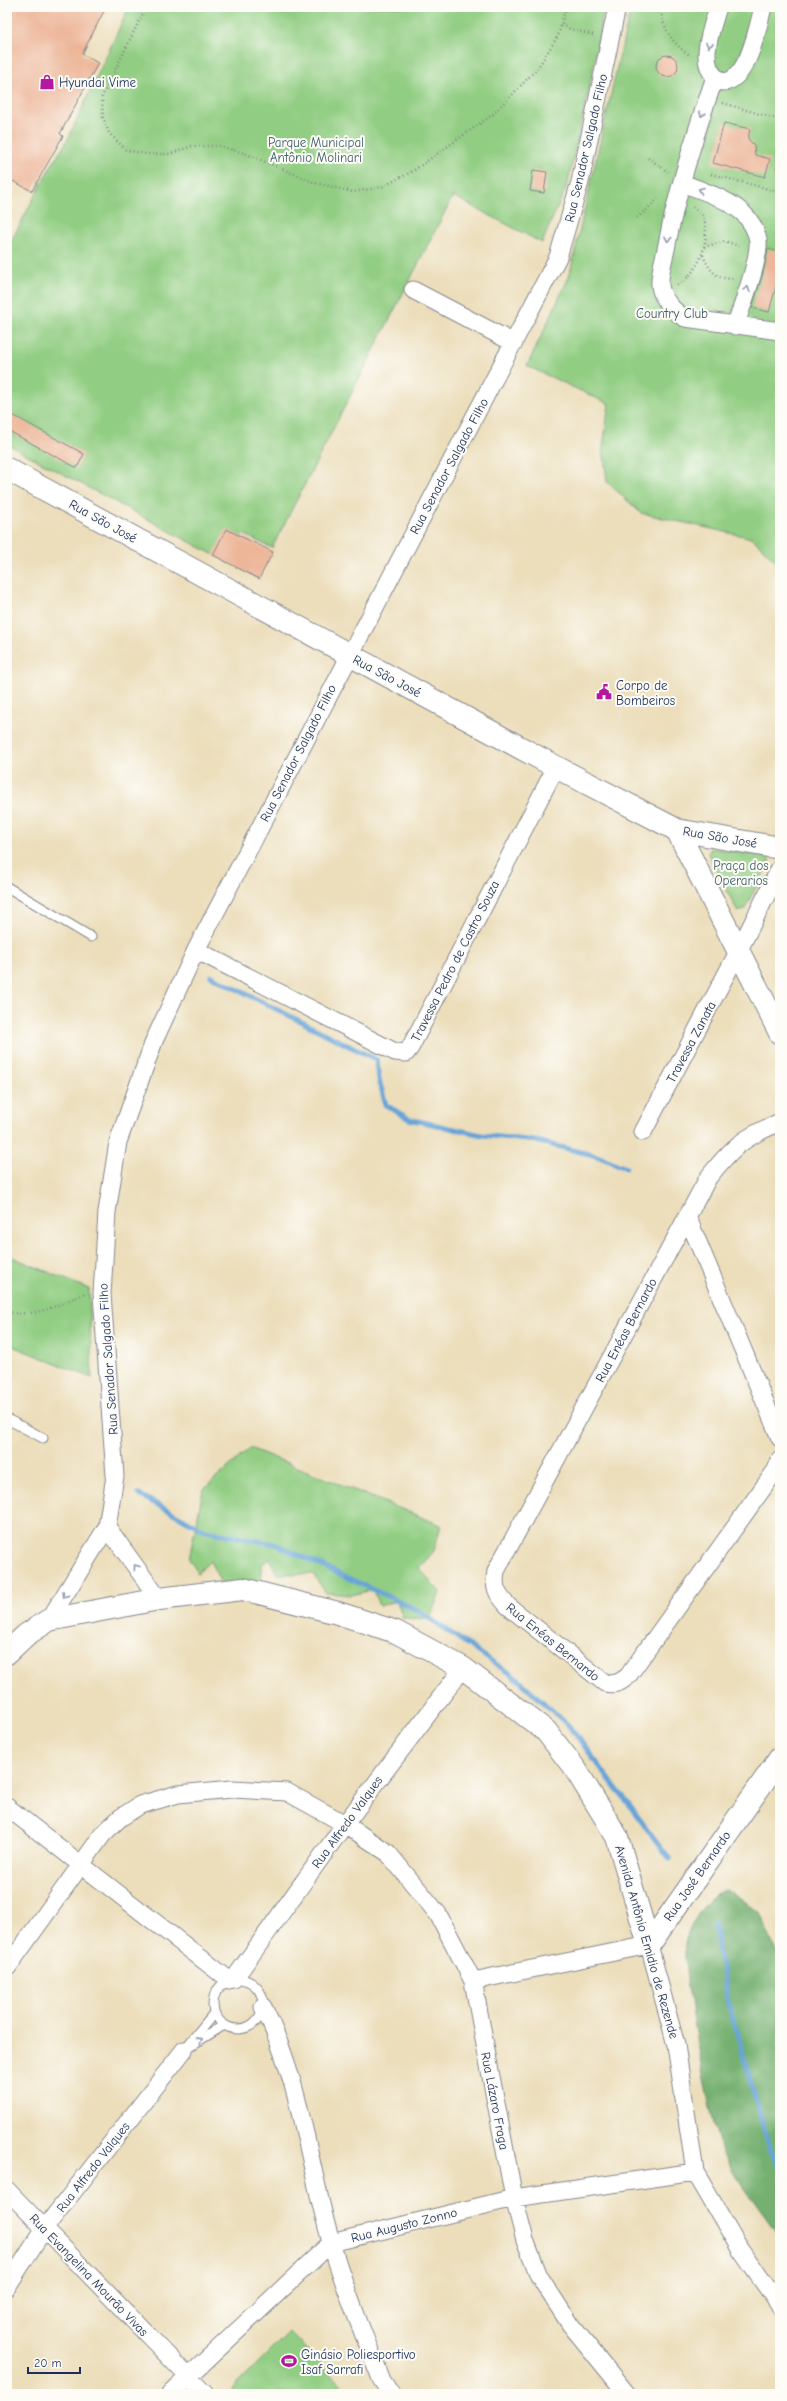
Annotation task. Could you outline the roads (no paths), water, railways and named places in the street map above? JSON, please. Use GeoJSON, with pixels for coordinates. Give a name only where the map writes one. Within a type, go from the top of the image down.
{"type":"FeatureCollection","features":[{"type":"Feature","properties":{"kind":"street","name":"Rua Senador Salgado Filho"},"geometry":{"type":"LineString","coordinates":[[107,1527],[115,1476],[102,1286],[106,1212],[118,1142],[154,1041],[196,950],[558,257],[580,182],[617,7]]}},
{"type":"Feature","properties":{"kind":"street"},"geometry":{"type":"LineString","coordinates":[[718,7],[708,46],[711,70],[707,99],[680,175],[677,202],[660,287],[669,304],[678,315],[685,318],[780,331]]}},
{"type":"Feature","properties":{"kind":"street"},"geometry":{"type":"LineString","coordinates":[[711,70],[723,82],[727,82],[739,75],[749,55],[764,7]]}},
{"type":"Feature","properties":{"kind":"street"},"geometry":{"type":"LineString","coordinates":[[680,175],[718,197],[748,219],[752,224],[758,241],[753,268],[735,326]]}},
{"type":"Feature","properties":{"kind":"street"},"geometry":{"type":"LineString","coordinates":[[413,290],[514,342]]}},
{"type":"Feature","properties":{"kind":"street","name":"Rua São José"},"geometry":{"type":"LineString","coordinates":[[7,469],[556,767],[677,830],[780,848]]}},
{"type":"Feature","properties":{"kind":"street","name":"Travessa Pedro de Castro Souza"},"geometry":{"type":"LineString","coordinates":[[196,950],[395,1052],[406,1053],[414,1041],[556,767]]}},
{"type":"Feature","properties":{"kind":"street"},"geometry":{"type":"LineString","coordinates":[[677,830],[780,1033]]}},
{"type":"Feature","properties":{"kind":"street"},"geometry":{"type":"LineString","coordinates":[[738,952],[780,868]]}},
{"type":"Feature","properties":{"kind":"street","name":"Travessa Zanata"},"geometry":{"type":"LineString","coordinates":[[643,1132],[738,952]]}},
{"type":"Feature","properties":{"kind":"street","name":"Rua Enéas Bernardo"},"geometry":{"type":"LineString","coordinates":[[780,1122],[753,1134],[728,1151],[708,1178],[496,1571],[494,1582],[496,1594],[508,1606],[605,1683],[613,1685],[620,1683],[628,1676],[776,1470],[780,1460]]}},
{"type":"Feature","properties":{"kind":"street"},"geometry":{"type":"LineString","coordinates":[[687,1216],[780,1438]]}},
{"type":"Feature","properties":{"kind":"street"},"geometry":{"type":"LineString","coordinates":[[49,1620],[107,1527],[159,1599]]}},
{"type":"Feature","properties":{"kind":"street","name":"Avenida Antônio Emidio de Rezende"},"geometry":{"type":"LineString","coordinates":[[7,1653],[26,1635],[49,1620],[159,1599],[243,1589],[338,1613],[396,1632],[463,1668],[546,1732],[576,1770],[617,1837],[649,1944],[676,2045],[695,2172],[740,2249],[780,2306]]}},
{"type":"Feature","properties":{"kind":"street","name":"Rua Alfredo Valques"},"geometry":{"type":"LineString","coordinates":[[232,1980],[345,1824],[463,1668]]}},
{"type":"Feature","properties":{"kind":"street","name":"Rua José Bernardo"},"geometry":{"type":"LineString","coordinates":[[649,1944],[777,1767]]}},
{"type":"Feature","properties":{"kind":"street","name":"Rua Lázaro Fraga"},"geometry":{"type":"LineString","coordinates":[[7,1968],[103,1834],[120,1818],[140,1805],[178,1794],[232,1789],[288,1792],[345,1824],[388,1853],[438,1914],[473,1980],[514,2198],[525,2240],[539,2276],[570,2324],[627,2394]]}},
{"type":"Feature","properties":{"kind":"street"},"geometry":{"type":"LineString","coordinates":[[7,1807],[80,1865],[232,1980]]}},
{"type":"Feature","properties":{"kind":"street"},"geometry":{"type":"LineString","coordinates":[[473,1980],[649,1944]]}},
{"type":"Feature","properties":{"kind":"street"},"geometry":{"type":"LineString","coordinates":[[263,2007],[275,2029],[290,2070],[331,2243],[381,2379],[391,2394]]}},
{"type":"Feature","properties":{"kind":"street","name":"Rua Alfredo Valques"},"geometry":{"type":"LineString","coordinates":[[7,2287],[44,2229],[184,2050]]}},
{"type":"Feature","properties":{"kind":"street","name":"Rua Augusto Zonno"},"geometry":{"type":"LineString","coordinates":[[170,2394],[331,2243],[514,2198],[695,2172]]}},
{"type":"Feature","properties":{"kind":"street","name":"Rua Evangelina Mourão Vivas"},"geometry":{"type":"LineString","coordinates":[[7,2190],[205,2394]]}},
{"type":"Feature","properties":{"kind":"lane"},"geometry":{"type":"LineString","coordinates":[[7,887],[91,937]]}},
{"type":"Feature","properties":{"kind":"lane"},"geometry":{"type":"LineString","coordinates":[[7,1419],[43,1438]]}},
{"type":"Feature","properties":{"kind":"lane"},"geometry":{"type":"LineString","coordinates":[[242,1979],[256,1986],[260,1992],[263,2007],[256,2022],[248,2028],[236,2029],[224,2025],[214,2013],[212,2005],[217,1990],[232,1980],[242,1979]]}},
{"type":"Feature","properties":{"kind":"lane","name":"Rua Alfredo Valques"},"geometry":{"type":"LineString","coordinates":[[184,2050],[214,2013]]}},
{"type":"Feature","properties":{"kind":"lane","name":"Rua Alfredo Valques"},"geometry":{"type":"LineString","coordinates":[[184,2050],[224,2025]]}},
{"type":"Feature","properties":{"kind":"waterway"},"geometry":{"type":"LineString","coordinates":[[211,976],[377,1060],[379,1080],[386,1105],[409,1119],[482,1135],[536,1141],[597,1156],[626,1168]]}},
{"type":"Feature","properties":{"kind":"waterway"},"geometry":{"type":"LineString","coordinates":[[138,1494],[206,1531],[275,1544],[419,1611],[519,1680],[569,1726],[670,1859]]}},
{"type":"Feature","properties":{"kind":"waterway"},"geometry":{"type":"LineString","coordinates":[[714,1923],[728,2002],[770,2150],[780,2168]]}},
{"type":"Feature","properties":{"kind":"place","name":"Hyundai Vime"},"geometry":{"type":"Point","coordinates":[47,82]}},
{"type":"Feature","properties":{"kind":"place","name":"Corpo de Bombeiros"},"geometry":{"type":"Point","coordinates":[604,692]}},
{"type":"Feature","properties":{"kind":"place","name":"Ginásio Poliesportivo Isaf Sarrafi"},"geometry":{"type":"Point","coordinates":[289,2361]}},
{"type":"Feature","properties":{"kind":"park label","name":"Parque Municipal Antônio Molinari"},"geometry":{"type":"Point","coordinates":[316,150]}},
{"type":"Feature","properties":{"kind":"park label","name":"Country Club"},"geometry":{"type":"Point","coordinates":[672,313]}},
{"type":"Feature","properties":{"kind":"park label","name":"Praça dos Operarios"},"geometry":{"type":"Point","coordinates":[741,872]}}]}
